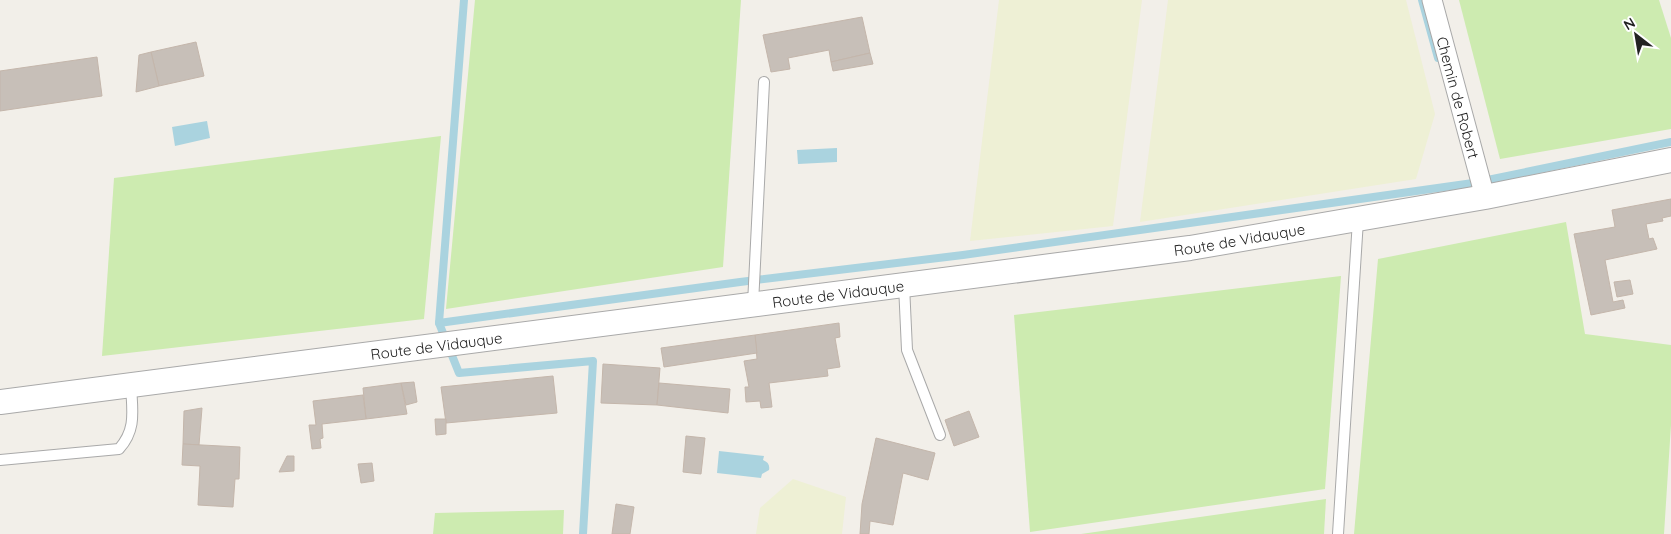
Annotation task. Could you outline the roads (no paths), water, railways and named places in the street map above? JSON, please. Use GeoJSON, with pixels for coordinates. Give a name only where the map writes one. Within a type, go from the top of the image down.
{"type":"FeatureCollection","features":[{"type":"Feature","properties":{"kind":"street","name":"Chemin de Robert"},"geometry":{"type":"LineString","coordinates":[[1432,0],[1485,196]]}},
{"type":"Feature","properties":{"kind":"street","name":"Route de Vidauque"},"geometry":{"type":"LineString","coordinates":[[0,402],[1190,248],[1485,196],[1671,160]]}},
{"type":"Feature","properties":{"kind":"lane"},"geometry":{"type":"LineString","coordinates":[[753,304],[764,82]]}},
{"type":"Feature","properties":{"kind":"lane"},"geometry":{"type":"LineString","coordinates":[[1338,534],[1358,219]]}},
{"type":"Feature","properties":{"kind":"lane"},"geometry":{"type":"LineString","coordinates":[[904,285],[908,350],[940,436]]}},
{"type":"Feature","properties":{"kind":"lane"},"geometry":{"type":"LineString","coordinates":[[0,460],[119,449],[127,440],[132,426],[131,385]]}},
{"type":"Feature","properties":{"kind":"water"},"geometry":{"type":"Polygon","coordinates":[[[207,121],[210,138],[175,146],[172,127],[207,121]]]}},
{"type":"Feature","properties":{"kind":"water"},"geometry":{"type":"Polygon","coordinates":[[[837,148],[837,162],[798,164],[797,150],[837,148]]]}},
{"type":"Feature","properties":{"kind":"water"},"geometry":{"type":"Polygon","coordinates":[[[719,451],[764,456],[763,460],[768,464],[769,470],[762,474],[761,478],[717,473],[719,451]]]}},
{"type":"Feature","properties":{"kind":"waterway"},"geometry":{"type":"LineString","coordinates":[[464,0],[439,323],[459,373],[593,361],[583,534]]}},
{"type":"Feature","properties":{"kind":"waterway"},"geometry":{"type":"LineString","coordinates":[[1422,0],[1438,58]]}},
{"type":"Feature","properties":{"kind":"waterway"},"geometry":{"type":"LineString","coordinates":[[439,323],[740,282],[963,255],[1473,183],[1671,142]]}}]}
